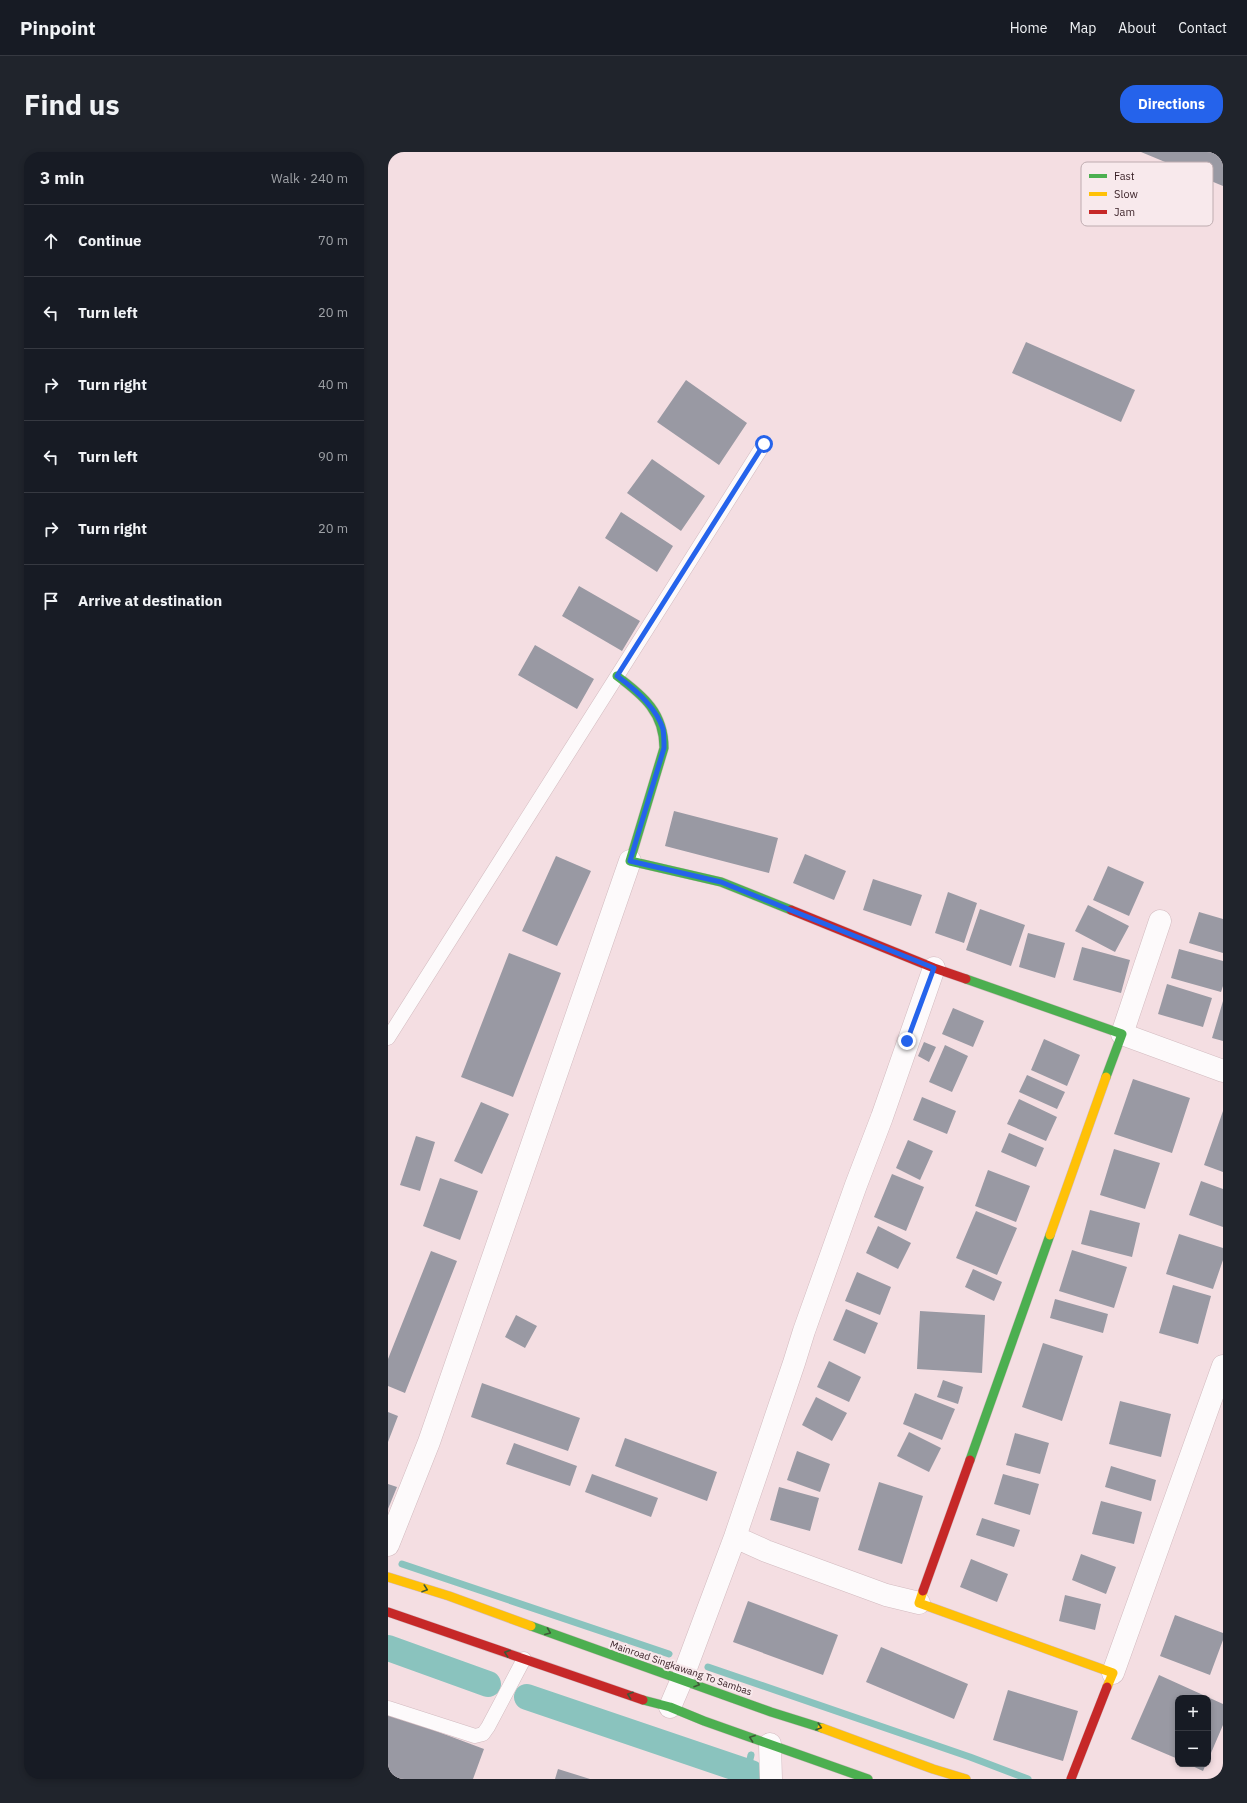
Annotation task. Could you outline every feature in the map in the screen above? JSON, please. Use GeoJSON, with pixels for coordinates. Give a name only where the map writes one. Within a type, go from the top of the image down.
{"type":"FeatureCollection","features":[{"type":"Feature","properties":{"kind":"main road"},"geometry":{"type":"LineString","coordinates":[[617,676],[636,691],[658,718],[663,730],[664,748],[630,861],[721,882],[934,968],[1122,1034],[918,1603],[1113,1673],[1071,1779]]}},
{"type":"Feature","properties":{"kind":"main road","name":"Mainroad Singkawang To Sambas"},"geometry":{"type":"LineString","coordinates":[[388,1577],[456,1599],[578,1644],[682,1679],[771,1712],[832,1731],[926,1766],[966,1779]]}},
{"type":"Feature","properties":{"kind":"main road"},"geometry":{"type":"LineString","coordinates":[[388,1612],[670,1707],[868,1779]]}},
{"type":"Feature","properties":{"kind":"street"},"geometry":{"type":"LineString","coordinates":[[388,1545],[429,1442],[630,861]]}},
{"type":"Feature","properties":{"kind":"street"},"geometry":{"type":"LineString","coordinates":[[1160,921],[1122,1034],[1223,1071]]}},
{"type":"Feature","properties":{"kind":"street"},"geometry":{"type":"LineString","coordinates":[[670,1707],[682,1679],[735,1537],[804,1331],[882,1117],[934,968]]}},
{"type":"Feature","properties":{"kind":"street"},"geometry":{"type":"LineString","coordinates":[[1113,1673],[1223,1366]]}},
{"type":"Feature","properties":{"kind":"street"},"geometry":{"type":"LineString","coordinates":[[735,1537],[766,1551],[886,1595],[918,1603]]}},
{"type":"Feature","properties":{"kind":"street"},"geometry":{"type":"LineString","coordinates":[[770,1744],[771,1779]]}},
{"type":"Feature","properties":{"kind":"lane"},"geometry":{"type":"LineString","coordinates":[[388,1038],[764,444]]}},
{"type":"Feature","properties":{"kind":"lane"},"geometry":{"type":"LineString","coordinates":[[388,1708],[475,1736],[483,1734],[524,1659]]}},
{"type":"Feature","properties":{"kind":"building"},"geometry":{"type":"Polygon","coordinates":[[[1141,152],[1223,152],[1223,186],[1213,182],[1213,162],[1165,162],[1141,152]]]}},
{"type":"Feature","properties":{"kind":"building"},"geometry":{"type":"Polygon","coordinates":[[[1026,342],[1135,390],[1121,422],[1012,373],[1026,342]]]}},
{"type":"Feature","properties":{"kind":"building"},"geometry":{"type":"Polygon","coordinates":[[[686,380],[747,423],[719,465],[657,422],[686,380]]]}},
{"type":"Feature","properties":{"kind":"building"},"geometry":{"type":"Polygon","coordinates":[[[652,459],[705,496],[681,531],[627,493],[652,459]]]}},
{"type":"Feature","properties":{"kind":"building"},"geometry":{"type":"Polygon","coordinates":[[[621,512],[673,546],[657,572],[605,538],[621,512]]]}},
{"type":"Feature","properties":{"kind":"building"},"geometry":{"type":"Polygon","coordinates":[[[579,586],[640,621],[622,651],[562,616],[579,586]]]}},
{"type":"Feature","properties":{"kind":"building"},"geometry":{"type":"Polygon","coordinates":[[[535,645],[594,679],[577,709],[518,675],[535,645]]]}},
{"type":"Feature","properties":{"kind":"building"},"geometry":{"type":"Polygon","coordinates":[[[674,811],[778,838],[769,873],[665,846],[674,811]]]}},
{"type":"Feature","properties":{"kind":"building"},"geometry":{"type":"Polygon","coordinates":[[[805,854],[846,871],[834,900],[793,883],[805,854]]]}},
{"type":"Feature","properties":{"kind":"building"},"geometry":{"type":"Polygon","coordinates":[[[556,856],[591,871],[557,946],[522,931],[556,856]]]}},
{"type":"Feature","properties":{"kind":"building"},"geometry":{"type":"Polygon","coordinates":[[[1108,866],[1144,882],[1129,916],[1093,900],[1108,866]]]}},
{"type":"Feature","properties":{"kind":"building"},"geometry":{"type":"Polygon","coordinates":[[[873,879],[922,895],[911,926],[863,910],[873,879]]]}},
{"type":"Feature","properties":{"kind":"building"},"geometry":{"type":"Polygon","coordinates":[[[948,892],[977,903],[964,943],[935,933],[948,892]]]}},
{"type":"Feature","properties":{"kind":"building"},"geometry":{"type":"Polygon","coordinates":[[[1088,905],[1129,926],[1115,952],[1075,931],[1088,905]]]}},
{"type":"Feature","properties":{"kind":"building"},"geometry":{"type":"Polygon","coordinates":[[[980,909],[1025,925],[1011,966],[966,950],[980,909]]]}},
{"type":"Feature","properties":{"kind":"building"},"geometry":{"type":"Polygon","coordinates":[[[1199,912],[1223,919],[1223,953],[1189,943],[1199,912]]]}},
{"type":"Feature","properties":{"kind":"building"},"geometry":{"type":"Polygon","coordinates":[[[1028,933],[1065,943],[1055,978],[1019,967],[1028,933]]]}},
{"type":"Feature","properties":{"kind":"building"},"geometry":{"type":"Polygon","coordinates":[[[1082,947],[1130,960],[1121,993],[1073,980],[1082,947]]]}},
{"type":"Feature","properties":{"kind":"building"},"geometry":{"type":"Polygon","coordinates":[[[1179,949],[1223,961],[1223,986],[1221,992],[1171,978],[1179,949]]]}},
{"type":"Feature","properties":{"kind":"building"},"geometry":{"type":"Polygon","coordinates":[[[509,953],[561,973],[513,1097],[461,1077],[509,953]]]}},
{"type":"Feature","properties":{"kind":"building"},"geometry":{"type":"Polygon","coordinates":[[[1167,984],[1212,998],[1203,1027],[1158,1014],[1167,984]]]}},
{"type":"Feature","properties":{"kind":"building"},"geometry":{"type":"Polygon","coordinates":[[[1223,1001],[1223,1041],[1212,1038],[1223,1001]]]}},
{"type":"Feature","properties":{"kind":"building"},"geometry":{"type":"Polygon","coordinates":[[[953,1008],[984,1021],[973,1047],[942,1034],[953,1008]]]}},
{"type":"Feature","properties":{"kind":"building"},"geometry":{"type":"Polygon","coordinates":[[[1044,1039],[1080,1055],[1067,1086],[1031,1070],[1044,1039]]]}},
{"type":"Feature","properties":{"kind":"building"},"geometry":{"type":"Polygon","coordinates":[[[924,1042],[936,1047],[929,1062],[918,1056],[924,1042]]]}},
{"type":"Feature","properties":{"kind":"building"},"geometry":{"type":"Polygon","coordinates":[[[945,1045],[968,1056],[952,1092],[929,1082],[945,1045]]]}},
{"type":"Feature","properties":{"kind":"building"},"geometry":{"type":"Polygon","coordinates":[[[1027,1075],[1065,1092],[1057,1109],[1019,1092],[1027,1075]]]}},
{"type":"Feature","properties":{"kind":"building"},"geometry":{"type":"Polygon","coordinates":[[[1133,1079],[1190,1098],[1172,1153],[1114,1134],[1133,1079]]]}},
{"type":"Feature","properties":{"kind":"building"},"geometry":{"type":"Polygon","coordinates":[[[922,1097],[956,1111],[947,1134],[913,1120],[922,1097]]]}},
{"type":"Feature","properties":{"kind":"building"},"geometry":{"type":"Polygon","coordinates":[[[1019,1099],[1057,1117],[1046,1141],[1007,1124],[1019,1099]]]}},
{"type":"Feature","properties":{"kind":"building"},"geometry":{"type":"Polygon","coordinates":[[[481,1102],[509,1114],[482,1174],[454,1161],[481,1102]]]}},
{"type":"Feature","properties":{"kind":"building"},"geometry":{"type":"Polygon","coordinates":[[[1223,1111],[1223,1172],[1204,1165],[1223,1111]]]}},
{"type":"Feature","properties":{"kind":"building"},"geometry":{"type":"Polygon","coordinates":[[[1009,1133],[1044,1148],[1036,1167],[1001,1152],[1009,1133]]]}},
{"type":"Feature","properties":{"kind":"building"},"geometry":{"type":"Polygon","coordinates":[[[416,1136],[435,1142],[420,1191],[400,1185],[416,1136]]]}},
{"type":"Feature","properties":{"kind":"building"},"geometry":{"type":"Polygon","coordinates":[[[908,1140],[933,1151],[920,1180],[896,1168],[908,1140]]]}},
{"type":"Feature","properties":{"kind":"building"},"geometry":{"type":"Polygon","coordinates":[[[1114,1149],[1160,1163],[1145,1209],[1100,1195],[1114,1149]]]}},
{"type":"Feature","properties":{"kind":"building"},"geometry":{"type":"Polygon","coordinates":[[[988,1170],[1030,1186],[1016,1222],[975,1206],[988,1170]]]}},
{"type":"Feature","properties":{"kind":"building"},"geometry":{"type":"Polygon","coordinates":[[[892,1174],[924,1187],[906,1231],[874,1217],[892,1174]]]}},
{"type":"Feature","properties":{"kind":"building"},"geometry":{"type":"Polygon","coordinates":[[[440,1178],[478,1191],[460,1240],[423,1226],[440,1178]]]}},
{"type":"Feature","properties":{"kind":"building"},"geometry":{"type":"Polygon","coordinates":[[[1201,1181],[1223,1189],[1223,1227],[1189,1215],[1201,1181]]]}},
{"type":"Feature","properties":{"kind":"building"},"geometry":{"type":"Polygon","coordinates":[[[1090,1210],[1140,1223],[1132,1257],[1081,1244],[1090,1210]]]}},
{"type":"Feature","properties":{"kind":"building"},"geometry":{"type":"Polygon","coordinates":[[[976,1211],[1017,1228],[997,1275],[956,1258],[976,1211]]]}},
{"type":"Feature","properties":{"kind":"building"},"geometry":{"type":"Polygon","coordinates":[[[878,1226],[911,1243],[898,1269],[866,1253],[878,1226]]]}},
{"type":"Feature","properties":{"kind":"building"},"geometry":{"type":"Polygon","coordinates":[[[1179,1234],[1223,1248],[1223,1260],[1213,1289],[1166,1274],[1179,1234]]]}},
{"type":"Feature","properties":{"kind":"building"},"geometry":{"type":"Polygon","coordinates":[[[1072,1250],[1127,1267],[1114,1308],[1059,1291],[1072,1250]]]}},
{"type":"Feature","properties":{"kind":"building"},"geometry":{"type":"Polygon","coordinates":[[[431,1251],[457,1261],[405,1393],[388,1386],[388,1359],[431,1251]]]}},
{"type":"Feature","properties":{"kind":"building"},"geometry":{"type":"Polygon","coordinates":[[[973,1269],[1002,1282],[994,1301],[965,1287],[973,1269]]]}},
{"type":"Feature","properties":{"kind":"building"},"geometry":{"type":"Polygon","coordinates":[[[857,1272],[891,1287],[880,1315],[845,1301],[857,1272]]]}},
{"type":"Feature","properties":{"kind":"building"},"geometry":{"type":"Polygon","coordinates":[[[1173,1285],[1211,1296],[1198,1344],[1159,1333],[1173,1285]]]}},
{"type":"Feature","properties":{"kind":"building"},"geometry":{"type":"Polygon","coordinates":[[[1055,1299],[1108,1314],[1103,1333],[1050,1318],[1055,1299]]]}},
{"type":"Feature","properties":{"kind":"building"},"geometry":{"type":"Polygon","coordinates":[[[846,1309],[878,1323],[865,1354],[833,1340],[846,1309]]]}},
{"type":"Feature","properties":{"kind":"building"},"geometry":{"type":"Polygon","coordinates":[[[920,1311],[985,1315],[982,1373],[917,1369],[920,1311]]]}},
{"type":"Feature","properties":{"kind":"building"},"geometry":{"type":"Polygon","coordinates":[[[516,1315],[537,1326],[525,1348],[505,1337],[516,1315]]]}},
{"type":"Feature","properties":{"kind":"building"},"geometry":{"type":"Polygon","coordinates":[[[1043,1343],[1083,1356],[1062,1421],[1022,1407],[1043,1343]]]}},
{"type":"Feature","properties":{"kind":"building"},"geometry":{"type":"Polygon","coordinates":[[[829,1361],[861,1377],[849,1402],[817,1387],[829,1361]]]}},
{"type":"Feature","properties":{"kind":"building"},"geometry":{"type":"Polygon","coordinates":[[[943,1380],[963,1387],[958,1404],[937,1397],[943,1380]]]}},
{"type":"Feature","properties":{"kind":"building"},"geometry":{"type":"Polygon","coordinates":[[[482,1383],[580,1418],[568,1451],[471,1417],[482,1383]]]}},
{"type":"Feature","properties":{"kind":"building"},"geometry":{"type":"Polygon","coordinates":[[[915,1393],[955,1409],[942,1440],[903,1424],[915,1393]]]}},
{"type":"Feature","properties":{"kind":"building"},"geometry":{"type":"Polygon","coordinates":[[[816,1397],[847,1413],[832,1441],[802,1425],[816,1397]]]}},
{"type":"Feature","properties":{"kind":"building"},"geometry":{"type":"Polygon","coordinates":[[[1120,1401],[1171,1414],[1161,1457],[1109,1444],[1120,1401]]]}},
{"type":"Feature","properties":{"kind":"building"},"geometry":{"type":"Polygon","coordinates":[[[388,1412],[398,1416],[388,1442],[388,1412]]]}},
{"type":"Feature","properties":{"kind":"building"},"geometry":{"type":"Polygon","coordinates":[[[909,1432],[941,1448],[929,1472],[897,1456],[909,1432]]]}},
{"type":"Feature","properties":{"kind":"building"},"geometry":{"type":"Polygon","coordinates":[[[1015,1433],[1049,1443],[1040,1474],[1006,1465],[1015,1433]]]}},
{"type":"Feature","properties":{"kind":"building"},"geometry":{"type":"Polygon","coordinates":[[[625,1438],[717,1472],[707,1501],[615,1466],[625,1438]]]}},
{"type":"Feature","properties":{"kind":"building"},"geometry":{"type":"Polygon","coordinates":[[[514,1443],[577,1466],[570,1486],[506,1464],[514,1443]]]}},
{"type":"Feature","properties":{"kind":"building"},"geometry":{"type":"Polygon","coordinates":[[[797,1451],[830,1464],[820,1492],[787,1480],[797,1451]]]}},
{"type":"Feature","properties":{"kind":"building"},"geometry":{"type":"Polygon","coordinates":[[[1111,1466],[1156,1480],[1151,1501],[1105,1487],[1111,1466]]]}},
{"type":"Feature","properties":{"kind":"building"},"geometry":{"type":"Polygon","coordinates":[[[592,1474],[658,1498],[651,1517],[585,1492],[592,1474]]]}},
{"type":"Feature","properties":{"kind":"building"},"geometry":{"type":"Polygon","coordinates":[[[1003,1474],[1039,1484],[1030,1515],[994,1504],[1003,1474]]]}},
{"type":"Feature","properties":{"kind":"building"},"geometry":{"type":"Polygon","coordinates":[[[879,1482],[923,1496],[902,1564],[858,1550],[879,1482]]]}},
{"type":"Feature","properties":{"kind":"building"},"geometry":{"type":"Polygon","coordinates":[[[388,1484],[397,1487],[388,1509],[388,1484]]]}},
{"type":"Feature","properties":{"kind":"building"},"geometry":{"type":"Polygon","coordinates":[[[779,1487],[819,1498],[810,1531],[770,1520],[779,1487]]]}},
{"type":"Feature","properties":{"kind":"building"},"geometry":{"type":"Polygon","coordinates":[[[1101,1501],[1142,1512],[1134,1544],[1092,1534],[1101,1501]]]}},
{"type":"Feature","properties":{"kind":"building"},"geometry":{"type":"Polygon","coordinates":[[[982,1518],[1020,1530],[1014,1547],[976,1535],[982,1518]]]}},
{"type":"Feature","properties":{"kind":"building"},"geometry":{"type":"Polygon","coordinates":[[[1081,1554],[1116,1567],[1106,1594],[1072,1580],[1081,1554]]]}},
{"type":"Feature","properties":{"kind":"building"},"geometry":{"type":"Polygon","coordinates":[[[971,1559],[1008,1574],[997,1602],[960,1587],[971,1559]]]}},
{"type":"Feature","properties":{"kind":"building"},"geometry":{"type":"Polygon","coordinates":[[[1065,1595],[1101,1604],[1095,1630],[1059,1621],[1065,1595]]]}},
{"type":"Feature","properties":{"kind":"building"},"geometry":{"type":"Polygon","coordinates":[[[748,1601],[838,1635],[823,1675],[733,1642],[748,1601]]]}},
{"type":"Feature","properties":{"kind":"building"},"geometry":{"type":"Polygon","coordinates":[[[1175,1615],[1223,1633],[1223,1640],[1210,1675],[1160,1656],[1175,1615]]]}},
{"type":"Feature","properties":{"kind":"building"},"geometry":{"type":"Polygon","coordinates":[[[881,1647],[968,1684],[954,1719],[866,1682],[881,1647]]]}},
{"type":"Feature","properties":{"kind":"building"},"geometry":{"type":"Polygon","coordinates":[[[1159,1675],[1203,1695],[1175,1695],[1175,1758],[1131,1739],[1159,1675]]]}},
{"type":"Feature","properties":{"kind":"building"},"geometry":{"type":"Polygon","coordinates":[[[1008,1690],[1078,1711],[1063,1761],[993,1740],[1008,1690]]]}},
{"type":"Feature","properties":{"kind":"building"},"geometry":{"type":"Polygon","coordinates":[[[1211,1699],[1223,1704],[1223,1725],[1211,1753],[1211,1699]]]}},
{"type":"Feature","properties":{"kind":"building"},"geometry":{"type":"Polygon","coordinates":[[[388,1713],[484,1749],[473,1779],[388,1779],[388,1713]]]}},
{"type":"Feature","properties":{"kind":"building"},"geometry":{"type":"Polygon","coordinates":[[[1194,1767],[1205,1767],[1203,1771],[1194,1767]]]}},
{"type":"Feature","properties":{"kind":"building"},"geometry":{"type":"Polygon","coordinates":[[[558,1769],[590,1779],[555,1779],[558,1769]]]}},
{"type":"Feature","properties":{"kind":"waterway"},"geometry":{"type":"LineString","coordinates":[[402,1564],[669,1654]]}},
{"type":"Feature","properties":{"kind":"waterway"},"geometry":{"type":"LineString","coordinates":[[388,1648],[488,1684]]}},
{"type":"Feature","properties":{"kind":"waterway"},"geometry":{"type":"LineString","coordinates":[[708,1667],[970,1757],[1028,1779]]}},
{"type":"Feature","properties":{"kind":"waterway"},"geometry":{"type":"LineString","coordinates":[[527,1697],[751,1773]]}},
{"type":"Feature","properties":{"kind":"waterway"},"geometry":{"type":"LineString","coordinates":[[748,1779],[747,1772],[751,1755]]}},
{"type":"Feature","properties":{"kind":"traffic: fast"},"geometry":{"type":"LineString","coordinates":[[617,676],[644,698],[651,706],[660,725],[664,748],[630,861],[721,882],[791,910]]}},
{"type":"Feature","properties":{"kind":"traffic: fast"},"geometry":{"type":"LineString","coordinates":[[966,979],[1122,1034],[1106,1077]]}},
{"type":"Feature","properties":{"kind":"traffic: fast"},"geometry":{"type":"LineString","coordinates":[[970,1460],[1050,1235]]}},
{"type":"Feature","properties":{"kind":"traffic: fast"},"geometry":{"type":"LineString","coordinates":[[531,1626],[771,1712],[822,1728]]}},
{"type":"Feature","properties":{"kind":"traffic: fast"},"geometry":{"type":"LineString","coordinates":[[643,1700],[670,1707],[704,1721],[868,1779]]}},
{"type":"Feature","properties":{"kind":"traffic: slow"},"geometry":{"type":"LineString","coordinates":[[1050,1235],[1106,1077]]}},
{"type":"Feature","properties":{"kind":"traffic: slow"},"geometry":{"type":"LineString","coordinates":[[388,1577],[449,1596],[531,1626]]}},
{"type":"Feature","properties":{"kind":"traffic: slow"},"geometry":{"type":"LineString","coordinates":[[923,1591],[919,1603],[1113,1673],[1107,1687]]}},
{"type":"Feature","properties":{"kind":"traffic: slow"},"geometry":{"type":"LineString","coordinates":[[822,1728],[933,1769],[966,1779]]}},
{"type":"Feature","properties":{"kind":"traffic: jam"},"geometry":{"type":"LineString","coordinates":[[791,910],[934,968],[966,979]]}},
{"type":"Feature","properties":{"kind":"traffic: jam"},"geometry":{"type":"LineString","coordinates":[[923,1591],[970,1460]]}},
{"type":"Feature","properties":{"kind":"traffic: jam"},"geometry":{"type":"LineString","coordinates":[[388,1612],[643,1700]]}},
{"type":"Feature","properties":{"kind":"traffic: jam"},"geometry":{"type":"LineString","coordinates":[[1071,1779],[1107,1687]]}},
{"type":"Feature","properties":{"kind":"route"},"geometry":{"type":"LineString","coordinates":[[764,444],[617,676],[636,691],[658,718],[663,730],[664,748],[630,861],[721,882],[934,968],[907,1041]]}}]}
